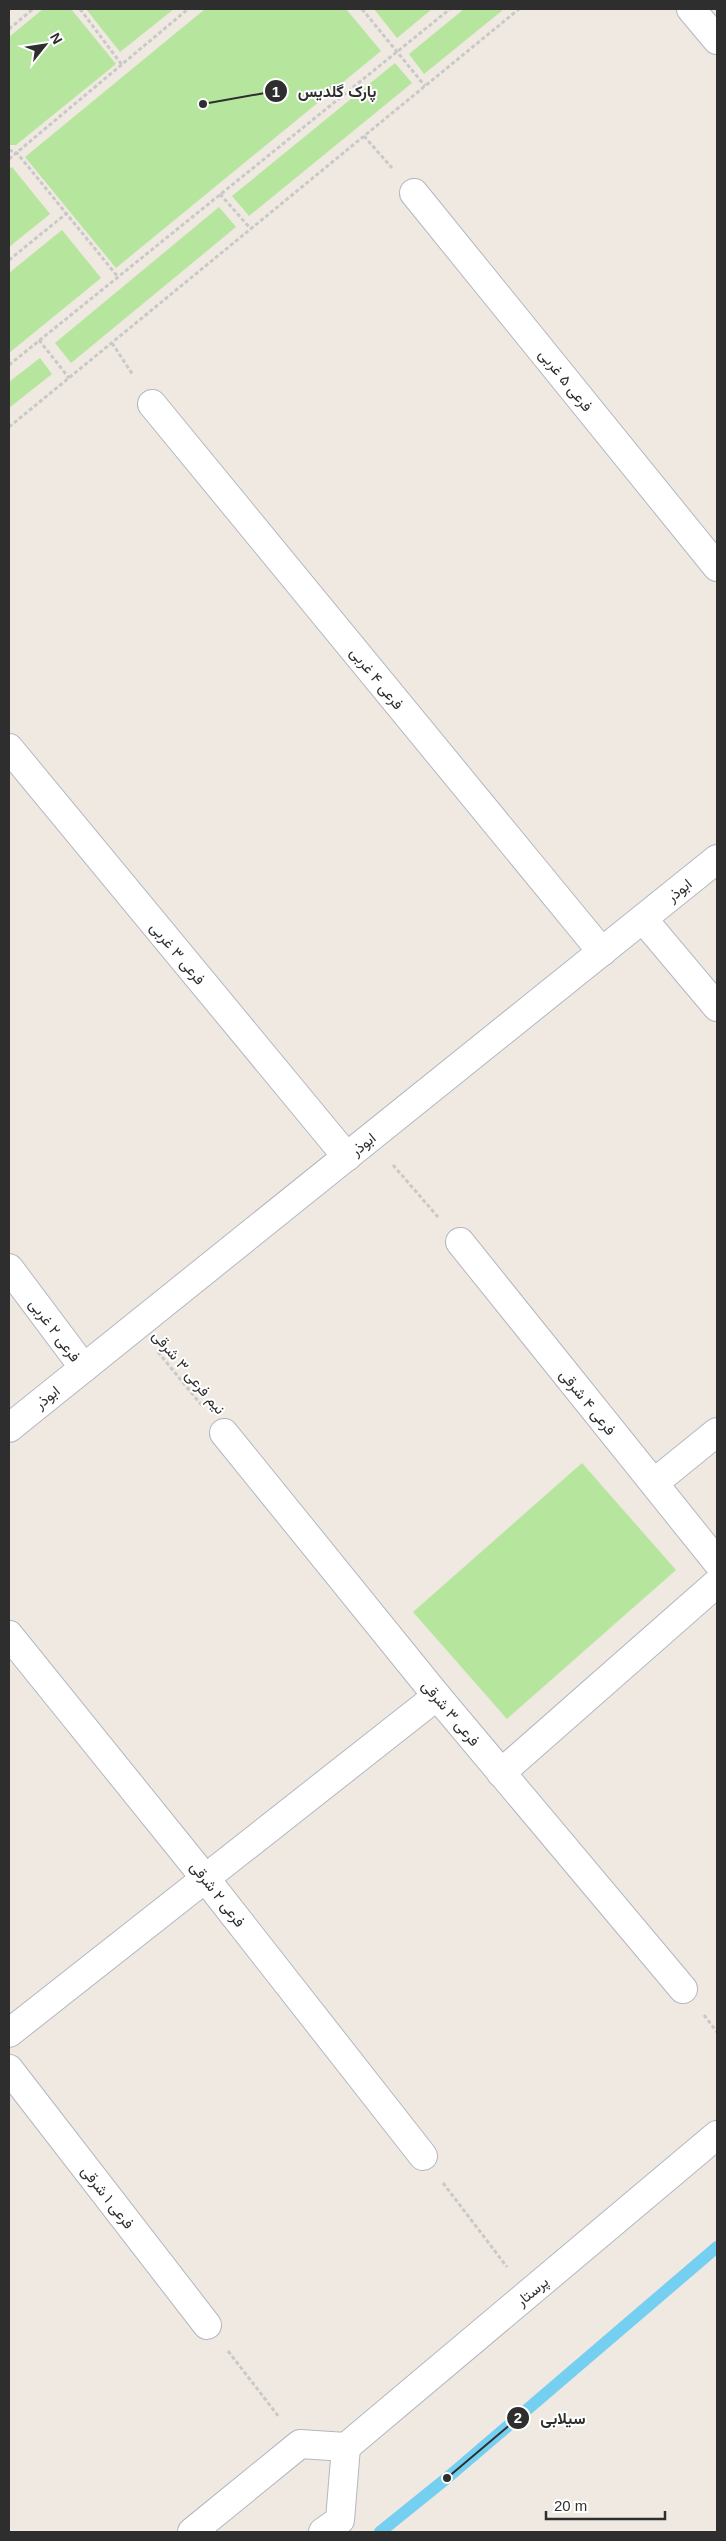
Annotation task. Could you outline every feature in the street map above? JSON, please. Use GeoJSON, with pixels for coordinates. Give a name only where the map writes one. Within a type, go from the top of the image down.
{"type":"FeatureCollection","features":[{"type":"Feature","properties":{"kind":"street"},"geometry":{"type":"LineString","coordinates":[[691,9],[717,40]]}},
{"type":"Feature","properties":{"kind":"street","name":"فرعی ۵ غربی"},"geometry":{"type":"LineString","coordinates":[[414,192],[717,567]]}},
{"type":"Feature","properties":{"kind":"street","name":"فرعی ۴ غربی"},"geometry":{"type":"LineString","coordinates":[[152,404],[602,952]]}},
{"type":"Feature","properties":{"kind":"street","name":"فرعی ۳ غربی"},"geometry":{"type":"LineString","coordinates":[[9,748],[347,1157]]}},
{"type":"Feature","properties":{"kind":"street","name":"ابوذر"},"geometry":{"type":"LineString","coordinates":[[9,1428],[717,859]]}},
{"type":"Feature","properties":{"kind":"street"},"geometry":{"type":"LineString","coordinates":[[643,919],[717,1007]]}},
{"type":"Feature","properties":{"kind":"street","name":"فرعی ۴ شرقی"},"geometry":{"type":"LineString","coordinates":[[460,1242],[717,1562]]}},
{"type":"Feature","properties":{"kind":"street","name":"فرعی ۲ غربی"},"geometry":{"type":"LineString","coordinates":[[9,1268],[84,1368]]}},
{"type":"Feature","properties":{"kind":"street"},"geometry":{"type":"LineString","coordinates":[[654,1483],[717,1432]]}},
{"type":"Feature","properties":{"kind":"street","name":"فرعی ۳ شرقی"},"geometry":{"type":"LineString","coordinates":[[224,1433],[436,1696],[683,1989]]}},
{"type":"Feature","properties":{"kind":"street"},"geometry":{"type":"LineString","coordinates":[[501,1773],[717,1583]]}},
{"type":"Feature","properties":{"kind":"street","name":"فرعی ۲ شرقی"},"geometry":{"type":"LineString","coordinates":[[9,1635],[206,1878],[422,2156]]}},
{"type":"Feature","properties":{"kind":"street"},"geometry":{"type":"LineString","coordinates":[[9,2033],[436,1696]]}},
{"type":"Feature","properties":{"kind":"street","name":"فرعی ۱ شرقی"},"geometry":{"type":"LineString","coordinates":[[9,2069],[207,2325]]}},
{"type":"Feature","properties":{"kind":"street","name":"پرستار"},"geometry":{"type":"LineString","coordinates":[[346,2448],[717,2135]]}},
{"type":"Feature","properties":{"kind":"street"},"geometry":{"type":"LineString","coordinates":[[192,2532],[300,2444],[346,2448],[340,2520],[323,2532]]}},
{"type":"Feature","properties":{"kind":"path"},"geometry":{"type":"LineString","coordinates":[[9,28],[33,9]]}},
{"type":"Feature","properties":{"kind":"path"},"geometry":{"type":"LineString","coordinates":[[80,9],[122,65]]}},
{"type":"Feature","properties":{"kind":"path"},"geometry":{"type":"LineString","coordinates":[[9,159],[188,9]]}},
{"type":"Feature","properties":{"kind":"path"},"geometry":{"type":"LineString","coordinates":[[362,9],[425,86]]}},
{"type":"Feature","properties":{"kind":"path"},"geometry":{"type":"LineString","coordinates":[[9,365],[450,9]]}},
{"type":"Feature","properties":{"kind":"path"},"geometry":{"type":"LineString","coordinates":[[9,427],[519,9]]}},
{"type":"Feature","properties":{"kind":"path"},"geometry":{"type":"LineString","coordinates":[[364,136],[414,192]]}},
{"type":"Feature","properties":{"kind":"path"},"geometry":{"type":"LineString","coordinates":[[9,150],[17,153],[118,277]]}},
{"type":"Feature","properties":{"kind":"path"},"geometry":{"type":"LineString","coordinates":[[220,194],[250,228]]}},
{"type":"Feature","properties":{"kind":"path"},"geometry":{"type":"LineString","coordinates":[[9,260],[67,213]]}},
{"type":"Feature","properties":{"kind":"path"},"geometry":{"type":"LineString","coordinates":[[39,340],[69,378]]}},
{"type":"Feature","properties":{"kind":"path"},"geometry":{"type":"LineString","coordinates":[[370,1139],[460,1242]]}},
{"type":"Feature","properties":{"kind":"path","name":"نیم فرعی ۳ شرقی"},"geometry":{"type":"LineString","coordinates":[[136,1326],[224,1433]]}},
{"type":"Feature","properties":{"kind":"path"},"geometry":{"type":"LineString","coordinates":[[422,2156],[528,2295]]}},
{"type":"Feature","properties":{"kind":"path"},"geometry":{"type":"LineString","coordinates":[[207,2325],[300,2444]]}},
{"type":"Feature","properties":{"kind":"green space"},"geometry":{"type":"Polygon","coordinates":[[[43,9],[71,9],[116,64],[16,145],[9,145],[9,37],[43,9]]]}},
{"type":"Feature","properties":{"kind":"green space"},"geometry":{"type":"Polygon","coordinates":[[[86,9],[174,9],[120,52],[86,9]]]}},
{"type":"Feature","properties":{"kind":"green space"},"geometry":{"type":"Polygon","coordinates":[[[205,9],[346,9],[381,51],[116,268],[25,157],[205,9]]]}},
{"type":"Feature","properties":{"kind":"green space"},"geometry":{"type":"Polygon","coordinates":[[[374,9],[432,9],[397,38],[374,9]]]}},
{"type":"Feature","properties":{"kind":"green space"},"geometry":{"type":"Polygon","coordinates":[[[464,9],[504,9],[424,74],[409,54],[464,9]]]}},
{"type":"Feature","properties":{"kind":"green space"},"geometry":{"type":"Polygon","coordinates":[[[395,63],[412,83],[249,216],[232,196],[395,63]]]}},
{"type":"Feature","properties":{"kind":"green space"},"geometry":{"type":"Polygon","coordinates":[[[12,167],[50,214],[9,247],[9,169],[12,167]]]}},
{"type":"Feature","properties":{"kind":"green space"},"geometry":{"type":"Polygon","coordinates":[[[219,207],[236,227],[71,363],[55,343],[219,207]]]}},
{"type":"Feature","properties":{"kind":"green space"},"geometry":{"type":"Polygon","coordinates":[[[62,230],[101,278],[9,353],[9,273],[62,230]]]}},
{"type":"Feature","properties":{"kind":"green space"},"geometry":{"type":"Polygon","coordinates":[[[40,358],[52,374],[9,408],[9,382],[40,358]]]}},
{"type":"Feature","properties":{"kind":"green space"},"geometry":{"type":"Polygon","coordinates":[[[582,1463],[676,1570],[507,1719],[413,1612],[582,1463]]]}},
{"type":"Feature","properties":{"kind":"waterway"},"geometry":{"type":"LineString","coordinates":[[380,2532],[447,2478],[717,2247]]}},
{"type":"Feature","properties":{"kind":"place","name":"پارک گلدیس"},"geometry":{"type":"Point","coordinates":[203,104]}},
{"type":"Feature","properties":{"kind":"place","name":"سیلابی"},"geometry":{"type":"Point","coordinates":[447,2478]}}]}
